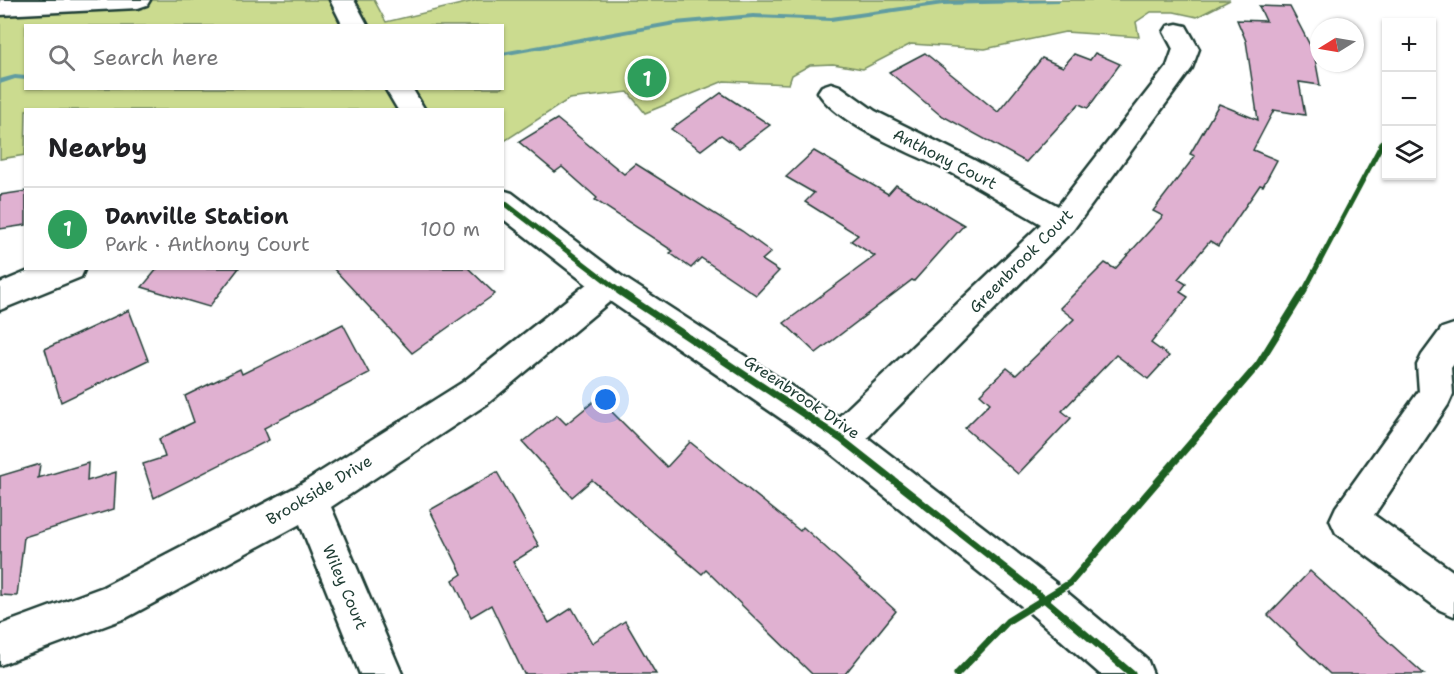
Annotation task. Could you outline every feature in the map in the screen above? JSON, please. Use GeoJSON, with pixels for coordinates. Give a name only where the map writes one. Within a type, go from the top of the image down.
{"type":"FeatureCollection","features":[{"type":"Feature","properties":{"kind":"street"},"geometry":{"type":"LineString","coordinates":[[0,7],[138,0]]}},
{"type":"Feature","properties":{"kind":"street"},"geometry":{"type":"LineString","coordinates":[[342,0],[355,24]]}},
{"type":"Feature","properties":{"kind":"street","name":"Greenbrook Court"},"geometry":{"type":"LineString","coordinates":[[841,439],[1062,222],[1179,68],[1186,49],[1177,32]]}},
{"type":"Feature","properties":{"kind":"street","name":"Anthony Court"},"geometry":{"type":"LineString","coordinates":[[831,92],[865,118],[962,166],[1062,222]]}},
{"type":"Feature","properties":{"kind":"street","name":"Greenbrook Drive"},"geometry":{"type":"LineString","coordinates":[[504,203],[609,284],[841,439],[1043,598],[1132,674]]}},
{"type":"Feature","properties":{"kind":"street"},"geometry":{"type":"LineString","coordinates":[[0,297],[65,270]]}},
{"type":"Feature","properties":{"kind":"street","name":"Brookside Drive"},"geometry":{"type":"LineString","coordinates":[[0,645],[112,604],[309,500],[475,393],[609,284]]}},
{"type":"Feature","properties":{"kind":"street"},"geometry":{"type":"LineString","coordinates":[[1454,338],[1434,365],[1436,394],[1349,519],[1454,596]]}},
{"type":"Feature","properties":{"kind":"street","name":"Wiley Court"},"geometry":{"type":"LineString","coordinates":[[309,500],[381,674]]}},
{"type":"Feature","properties":{"kind":"green space"},"geometry":{"type":"Polygon","coordinates":[[[0,0],[374,0],[386,22],[478,0],[1230,0],[1197,17],[1174,12],[1151,12],[1136,22],[1139,37],[1065,32],[985,49],[911,44],[863,69],[833,64],[810,65],[792,75],[789,84],[724,81],[645,113],[628,92],[569,99],[504,141],[504,108],[24,108],[24,155],[0,159],[0,0]]]}},
{"type":"Feature","properties":{"kind":"building"},"geometry":{"type":"Polygon","coordinates":[[[1259,6],[1290,7],[1310,45],[1310,72],[1318,72],[1320,85],[1299,82],[1305,115],[1274,110],[1253,150],[1277,160],[1263,186],[1260,185],[1218,246],[1210,241],[1178,279],[1186,284],[1180,292],[1188,297],[1151,343],[1169,356],[1148,379],[1116,355],[1062,411],[1071,418],[1018,474],[965,428],[990,403],[980,394],[1007,368],[1016,375],[1074,319],[1060,308],[1105,263],[1115,269],[1163,216],[1153,211],[1195,156],[1190,154],[1219,104],[1258,120],[1246,41],[1237,20],[1266,21],[1259,6]]]}},
{"type":"Feature","properties":{"kind":"building"},"geometry":{"type":"Polygon","coordinates":[[[925,53],[998,112],[1042,58],[1063,67],[1074,54],[1090,60],[1095,53],[1120,64],[1088,108],[1079,104],[1026,162],[939,114],[889,72],[925,53]]]}},
{"type":"Feature","properties":{"kind":"building"},"geometry":{"type":"Polygon","coordinates":[[[721,93],[770,125],[739,148],[721,135],[701,150],[671,129],[721,93]]]}},
{"type":"Feature","properties":{"kind":"building"},"geometry":{"type":"Polygon","coordinates":[[[557,119],[624,174],[636,164],[742,231],[771,252],[762,260],[779,271],[756,295],[701,258],[691,268],[670,253],[673,251],[595,200],[597,198],[562,167],[555,172],[519,142],[557,119]]]}},
{"type":"Feature","properties":{"kind":"building"},"geometry":{"type":"Polygon","coordinates":[[[814,151],[888,194],[896,185],[964,225],[914,281],[912,280],[816,353],[784,323],[875,256],[851,241],[858,235],[805,202],[814,193],[786,177],[814,151]]]}},
{"type":"Feature","properties":{"kind":"building"},"geometry":{"type":"Polygon","coordinates":[[[24,191],[24,225],[0,229],[0,195],[24,191]]]}},
{"type":"Feature","properties":{"kind":"building"},"geometry":{"type":"Polygon","coordinates":[[[156,270],[237,270],[209,307],[142,287],[156,270]]]}},
{"type":"Feature","properties":{"kind":"building"},"geometry":{"type":"Polygon","coordinates":[[[335,270],[470,270],[495,294],[412,353],[335,270]]]}},
{"type":"Feature","properties":{"kind":"building"},"geometry":{"type":"Polygon","coordinates":[[[129,310],[148,360],[61,402],[45,349],[129,310]]]}},
{"type":"Feature","properties":{"kind":"building"},"geometry":{"type":"Polygon","coordinates":[[[343,324],[369,373],[264,428],[269,440],[154,498],[143,464],[165,457],[159,439],[194,422],[185,396],[240,369],[242,374],[343,324]]]}},
{"type":"Feature","properties":{"kind":"building"},"geometry":{"type":"Polygon","coordinates":[[[598,398],[667,467],[690,442],[800,531],[803,527],[896,611],[845,674],[812,674],[706,570],[702,574],[592,480],[572,497],[523,442],[557,415],[566,424],[598,398]]]}},
{"type":"Feature","properties":{"kind":"building"},"geometry":{"type":"Polygon","coordinates":[[[88,463],[87,481],[116,472],[114,509],[24,537],[17,596],[0,595],[0,476],[40,464],[38,478],[88,463]]]}},
{"type":"Feature","properties":{"kind":"building"},"geometry":{"type":"Polygon","coordinates":[[[497,472],[539,546],[513,562],[549,623],[572,608],[592,643],[625,621],[656,674],[524,674],[491,605],[471,617],[453,580],[462,574],[430,510],[497,472]]]}},
{"type":"Feature","properties":{"kind":"building"},"geometry":{"type":"Polygon","coordinates":[[[1310,571],[1424,674],[1330,674],[1268,615],[1310,571]]]}},
{"type":"Feature","properties":{"kind":"waterway"},"geometry":{"type":"LineString","coordinates":[[504,54],[675,23],[753,16],[831,19],[943,3],[1059,0]]}},
{"type":"Feature","properties":{"kind":"waterway"},"geometry":{"type":"LineString","coordinates":[[0,82],[15,77],[24,78]]}},
{"type":"Feature","properties":{"kind":"cycle path"},"geometry":{"type":"LineString","coordinates":[[957,674],[1008,621],[1070,583],[1258,365],[1303,292],[1382,144]]}},
{"type":"Feature","properties":{"kind":"cycle path"},"geometry":{"type":"LineString","coordinates":[[504,203],[609,284],[841,439],[1043,598],[1132,674]]}},
{"type":"Feature","properties":{"kind":"place","name":"Danville Station"},"geometry":{"type":"Point","coordinates":[647,78]}}]}
